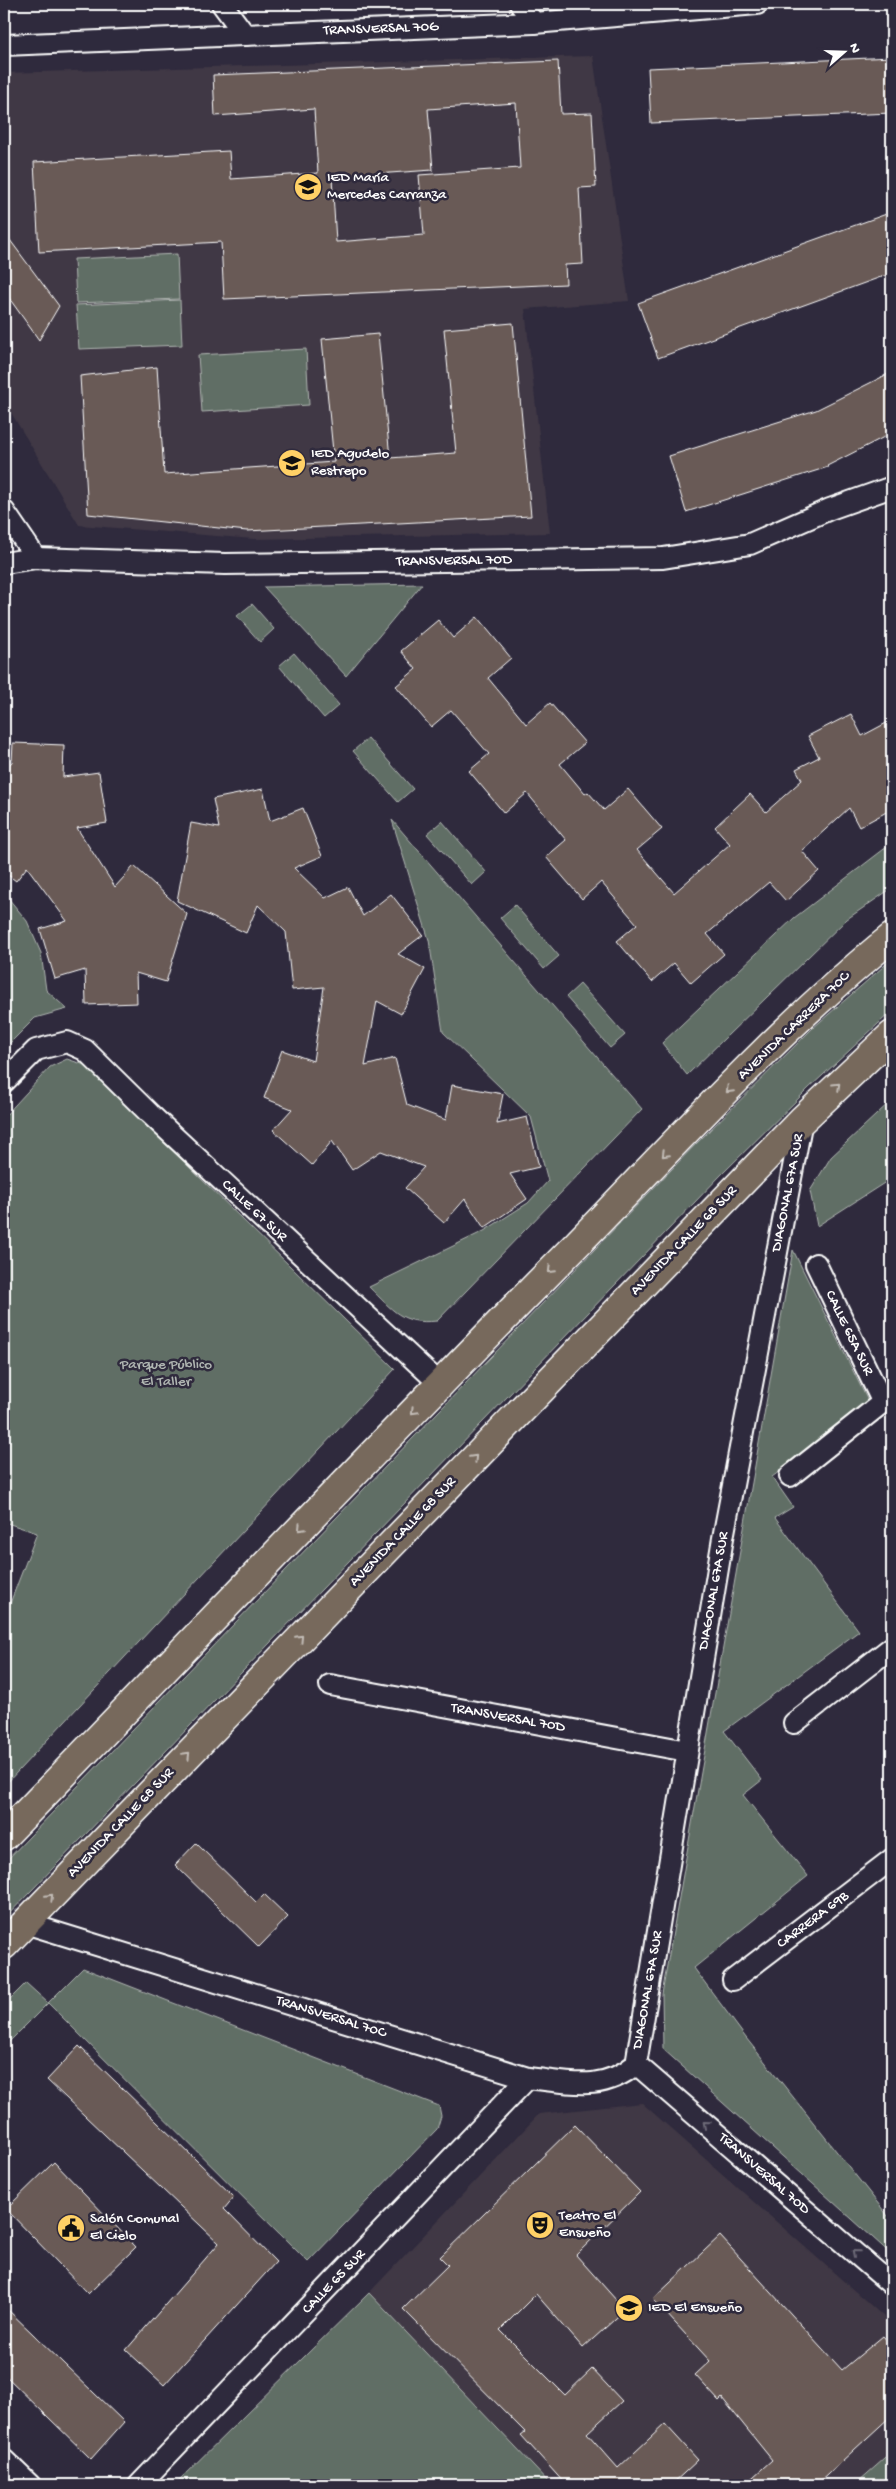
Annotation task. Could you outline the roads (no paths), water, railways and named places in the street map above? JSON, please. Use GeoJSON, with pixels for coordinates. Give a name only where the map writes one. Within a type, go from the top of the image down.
{"type":"FeatureCollection","features":[{"type":"Feature","properties":{"kind":"main road","name":"AVENIDA CARRERA 70C"},"geometry":{"type":"LineString","coordinates":[[440,1384],[814,1005],[892,938]]}},
{"type":"Feature","properties":{"kind":"main road"},"geometry":{"type":"LineString","coordinates":[[802,1120],[892,1035]]}},
{"type":"Feature","properties":{"kind":"main road","name":"AVENIDA CALLE 68 SUR"},"geometry":{"type":"LineString","coordinates":[[4,1945],[802,1120]]}},
{"type":"Feature","properties":{"kind":"main road"},"geometry":{"type":"LineString","coordinates":[[4,1836],[440,1384]]}},
{"type":"Feature","properties":{"kind":"street"},"geometry":{"type":"LineString","coordinates":[[222,4],[245,34]]}},
{"type":"Feature","properties":{"kind":"street"},"geometry":{"type":"LineString","coordinates":[[520,4],[534,22]]}},
{"type":"Feature","properties":{"kind":"street","name":"TRANSVERSAL 70G"},"geometry":{"type":"LineString","coordinates":[[4,44],[534,22],[757,4]]}},
{"type":"Feature","properties":{"kind":"street","name":"TRANSVERSAL 70D"},"geometry":{"type":"LineString","coordinates":[[4,563],[36,558],[225,564],[663,558],[750,544],[830,509],[892,487]]}},
{"type":"Feature","properties":{"kind":"street"},"geometry":{"type":"LineString","coordinates":[[4,511],[36,558]]}},
{"type":"Feature","properties":{"kind":"street","name":"CALLE 67 SUR"},"geometry":{"type":"LineString","coordinates":[[4,1082],[36,1050],[67,1042],[86,1050],[150,1114],[440,1384]]}},
{"type":"Feature","properties":{"kind":"street","name":"DIAGONAL 67A SUR"},"geometry":{"type":"LineString","coordinates":[[636,2064],[724,1528],[802,1120]]}},
{"type":"Feature","properties":{"kind":"street","name":"CALLE 65A SUR"},"geometry":{"type":"LineString","coordinates":[[816,1264],[887,1398]]}},
{"type":"Feature","properties":{"kind":"street"},"geometry":{"type":"LineString","coordinates":[[790,1476],[887,1398]]}},
{"type":"Feature","properties":{"kind":"street"},"geometry":{"type":"LineString","coordinates":[[794,1723],[892,1647]]}},
{"type":"Feature","properties":{"kind":"street","name":"TRANSVERSAL 70D"},"geometry":{"type":"LineString","coordinates":[[330,1685],[687,1752]]}},
{"type":"Feature","properties":{"kind":"street","name":"CARRERA 69B"},"geometry":{"type":"LineString","coordinates":[[734,1980],[892,1859]]}},
{"type":"Feature","properties":{"kind":"street","name":"TRANSVERSAL 70C"},"geometry":{"type":"LineString","coordinates":[[25,1923],[528,2078],[587,2084],[610,2080],[626,2072],[636,2064]]}},
{"type":"Feature","properties":{"kind":"street","name":"TRANSVERSAL 70D"},"geometry":{"type":"LineString","coordinates":[[636,2064],[892,2285]]}},
{"type":"Feature","properties":{"kind":"street","name":"CALLE 65 SUR"},"geometry":{"type":"LineString","coordinates":[[140,2485],[528,2078]]}},
{"type":"Feature","properties":{"kind":"street"},"geometry":{"type":"LineString","coordinates":[[4,2460],[30,2485]]}},
{"type":"Feature","properties":{"kind":"place","name":"IED María Mercedes Carranza"},"geometry":{"type":"Point","coordinates":[308,187]}},
{"type":"Feature","properties":{"kind":"place","name":"IED Agudelo Restrepo"},"geometry":{"type":"Point","coordinates":[292,463]}},
{"type":"Feature","properties":{"kind":"place","name":"Teatro El Ensueño"},"geometry":{"type":"Point","coordinates":[540,2225]}},
{"type":"Feature","properties":{"kind":"place","name":"Salón Comunal El Cielo"},"geometry":{"type":"Point","coordinates":[71,2228]}},
{"type":"Feature","properties":{"kind":"place","name":"IED El Ensueño"},"geometry":{"type":"Point","coordinates":[629,2308]}},
{"type":"Feature","properties":{"kind":"park label","name":"Parque Público El Taller"},"geometry":{"type":"Point","coordinates":[166,1374]}}]}
